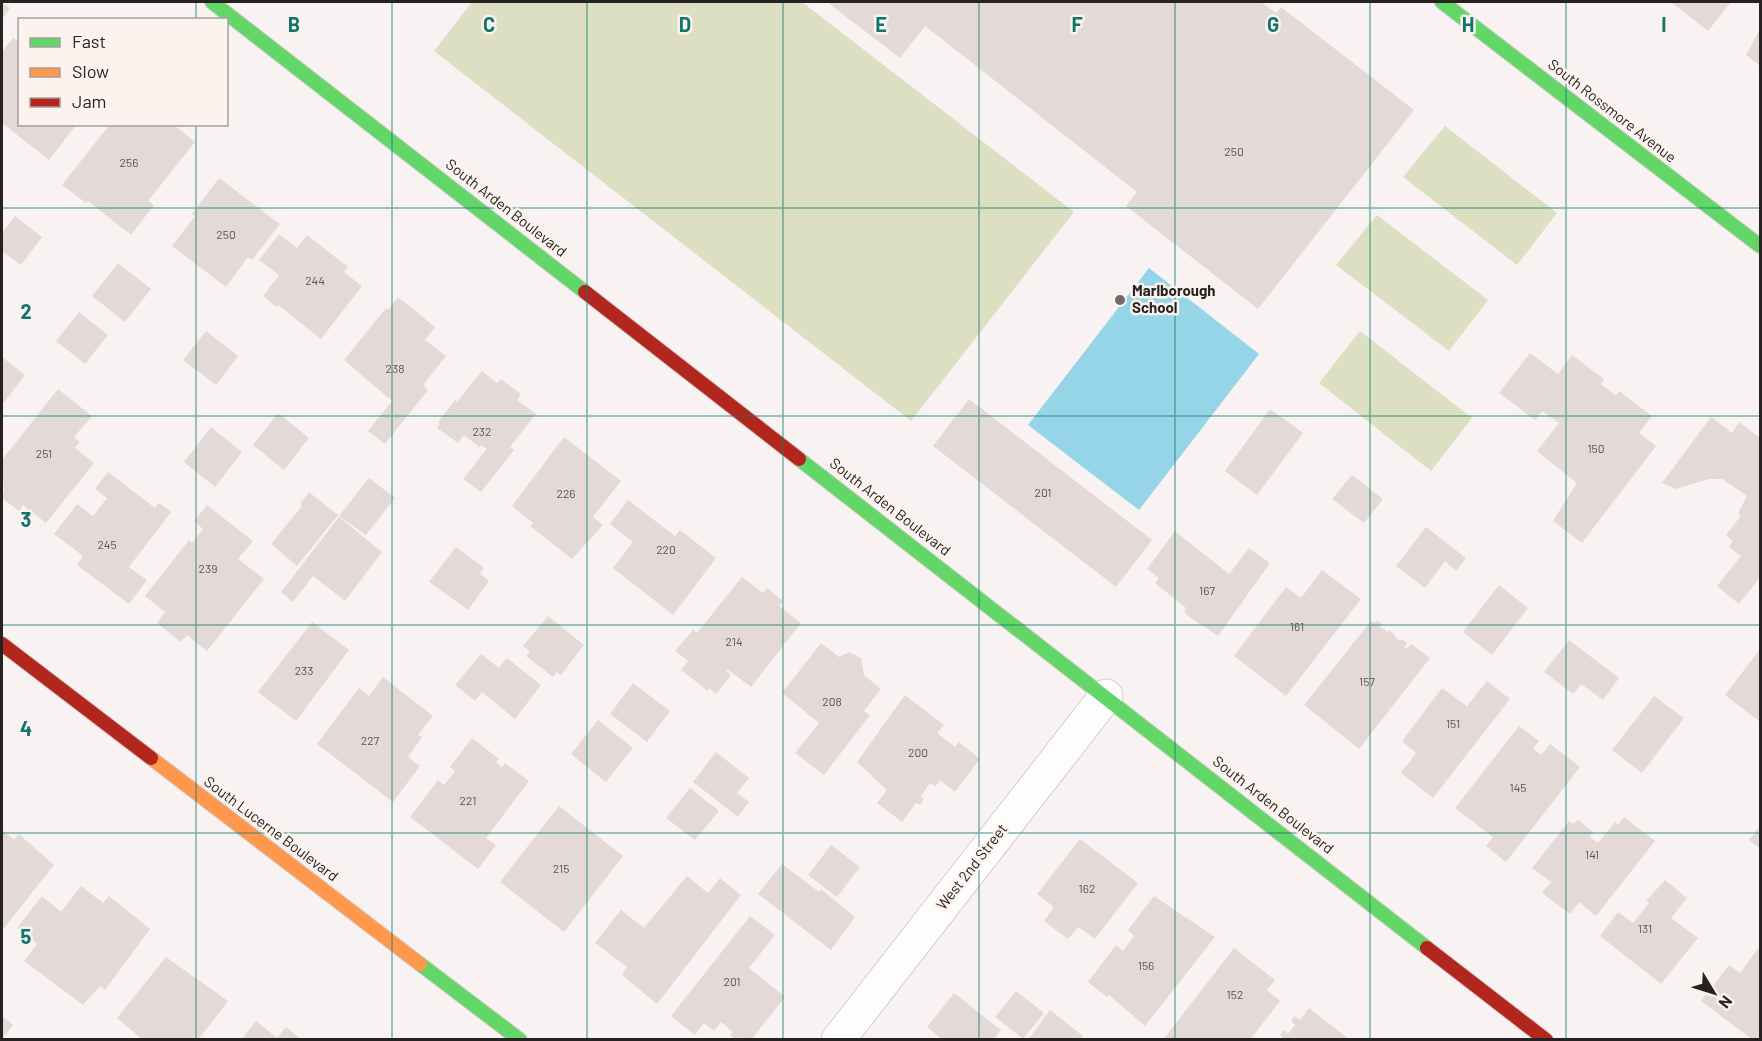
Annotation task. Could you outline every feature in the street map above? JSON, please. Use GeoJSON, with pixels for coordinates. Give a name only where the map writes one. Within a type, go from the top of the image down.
{"type":"FeatureCollection","features":[{"type":"Feature","properties":{"kind":"street","name":"South Arden Boulevard"},"geometry":{"type":"LineString","coordinates":[[212,2],[1546,1040]]}},
{"type":"Feature","properties":{"kind":"street","name":"South Rossmore Avenue"},"geometry":{"type":"LineString","coordinates":[[1442,2],[1761,246]]}},
{"type":"Feature","properties":{"kind":"street","name":"South Lucerne Boulevard"},"geometry":{"type":"LineString","coordinates":[[2,644],[520,1040]]}},
{"type":"Feature","properties":{"kind":"street","name":"West 2nd Street"},"geometry":{"type":"LineString","coordinates":[[838,1040],[1106,696]]}},
{"type":"Feature","properties":{"kind":"green space"},"geometry":{"type":"Polygon","coordinates":[[[472,2],[802,2],[1074,212],[911,421],[434,51],[472,2]]]}},
{"type":"Feature","properties":{"kind":"green space"},"geometry":{"type":"Polygon","coordinates":[[[1445,126],[1557,213],[1517,265],[1403,177],[1445,126]]]}},
{"type":"Feature","properties":{"kind":"green space"},"geometry":{"type":"Polygon","coordinates":[[[1377,215],[1488,300],[1449,351],[1336,265],[1377,215]]]}},
{"type":"Feature","properties":{"kind":"green space"},"geometry":{"type":"Polygon","coordinates":[[[1360,331],[1472,418],[1431,471],[1319,383],[1360,331]]]}},
{"type":"Feature","properties":{"kind":"water"},"geometry":{"type":"Polygon","coordinates":[[[1149,268],[1259,354],[1139,510],[1028,425],[1149,268]]]}},
{"type":"Feature","properties":{"kind":"building"},"geometry":{"type":"Polygon","coordinates":[[[2,2],[10,8],[2,19],[2,2]]]}},
{"type":"Feature","properties":{"kind":"building"},"geometry":{"type":"Polygon","coordinates":[[[827,2],[1261,2],[1276,13],[1281,7],[1414,110],[1258,309],[1126,206],[1137,192],[925,26],[900,58],[827,2]]]}},
{"type":"Feature","properties":{"kind":"building"},"geometry":{"type":"Polygon","coordinates":[[[1671,2],[1731,2],[1708,31],[1671,2]]]}},
{"type":"Feature","properties":{"kind":"building"},"geometry":{"type":"Polygon","coordinates":[[[1760,29],[1760,66],[1746,55],[1760,29]]]}},
{"type":"Feature","properties":{"kind":"building"},"geometry":{"type":"Polygon","coordinates":[[[13,38],[18,42],[18,126],[75,126],[49,160],[2,123],[2,52],[13,38]]]}},
{"type":"Feature","properties":{"kind":"building"},"geometry":{"type":"Polygon","coordinates":[[[108,126],[175,126],[195,142],[148,201],[154,205],[131,235],[88,201],[86,203],[62,185],[108,126]]]}},
{"type":"Feature","properties":{"kind":"building"},"geometry":{"type":"Polygon","coordinates":[[[219,178],[280,224],[252,260],[248,257],[226,287],[172,246],[195,216],[192,214],[219,178]]]}},
{"type":"Feature","properties":{"kind":"building"},"geometry":{"type":"Polygon","coordinates":[[[15,216],[42,237],[21,265],[2,251],[2,233],[15,216]]]}},
{"type":"Feature","properties":{"kind":"building"},"geometry":{"type":"Polygon","coordinates":[[[279,234],[297,248],[307,235],[348,267],[344,272],[362,286],[321,339],[263,296],[279,275],[259,260],[279,234]]]}},
{"type":"Feature","properties":{"kind":"building"},"geometry":{"type":"Polygon","coordinates":[[[118,263],[151,289],[125,322],[92,296],[118,263]]]}},
{"type":"Feature","properties":{"kind":"building"},"geometry":{"type":"Polygon","coordinates":[[[398,297],[435,327],[425,340],[446,356],[423,385],[428,390],[385,444],[368,431],[392,401],[344,360],[386,308],[388,310],[398,297]]]}},
{"type":"Feature","properties":{"kind":"building"},"geometry":{"type":"Polygon","coordinates":[[[79,312],[108,335],[85,364],[56,341],[79,312]]]}},
{"type":"Feature","properties":{"kind":"building"},"geometry":{"type":"Polygon","coordinates":[[[206,331],[238,356],[216,385],[183,360],[206,331]]]}},
{"type":"Feature","properties":{"kind":"building"},"geometry":{"type":"Polygon","coordinates":[[[1530,353],[1558,374],[1572,355],[1604,379],[1601,384],[1616,396],[1619,391],[1652,416],[1639,433],[1656,446],[1582,543],[1553,521],[1577,483],[1537,451],[1559,423],[1542,411],[1535,420],[1499,393],[1530,353]]]}},
{"type":"Feature","properties":{"kind":"building"},"geometry":{"type":"Polygon","coordinates":[[[2,357],[25,375],[2,405],[2,357]]]}},
{"type":"Feature","properties":{"kind":"building"},"geometry":{"type":"Polygon","coordinates":[[[482,371],[497,383],[501,379],[521,394],[517,400],[536,414],[510,447],[514,450],[481,492],[463,479],[487,449],[481,445],[479,447],[464,435],[458,443],[437,428],[440,424],[438,422],[455,400],[457,402],[482,371]]]}},
{"type":"Feature","properties":{"kind":"building"},"geometry":{"type":"Polygon","coordinates":[[[58,389],[92,416],[74,437],[80,442],[75,448],[94,463],[46,523],[23,505],[19,511],[2,498],[4,492],[2,460],[58,389]]]}},
{"type":"Feature","properties":{"kind":"building"},"geometry":{"type":"Polygon","coordinates":[[[969,399],[1152,540],[1116,587],[933,446],[969,399]]]}},
{"type":"Feature","properties":{"kind":"building"},"geometry":{"type":"Polygon","coordinates":[[[1270,409],[1303,433],[1257,495],[1225,471],[1270,409]]]}},
{"type":"Feature","properties":{"kind":"building"},"geometry":{"type":"Polygon","coordinates":[[[278,413],[309,438],[284,470],[253,445],[278,413]]]}},
{"type":"Feature","properties":{"kind":"building"},"geometry":{"type":"Polygon","coordinates":[[[1711,417],[1732,433],[1739,422],[1760,438],[1760,577],[1739,604],[1717,586],[1741,556],[1729,547],[1733,541],[1726,535],[1740,517],[1739,511],[1747,496],[1722,479],[1709,479],[1676,489],[1662,483],[1711,417]]]}},
{"type":"Feature","properties":{"kind":"building"},"geometry":{"type":"Polygon","coordinates":[[[211,427],[242,452],[215,487],[184,462],[211,427]]]}},
{"type":"Feature","properties":{"kind":"building"},"geometry":{"type":"Polygon","coordinates":[[[564,437],[621,481],[593,517],[603,525],[572,559],[530,526],[533,523],[512,506],[564,437]]]}},
{"type":"Feature","properties":{"kind":"building"},"geometry":{"type":"Polygon","coordinates":[[[108,472],[155,508],[159,503],[171,512],[129,567],[147,580],[129,604],[77,565],[83,556],[54,534],[77,504],[93,516],[107,498],[95,489],[108,472]]]}},
{"type":"Feature","properties":{"kind":"building"},"geometry":{"type":"Polygon","coordinates":[[[1352,475],[1383,499],[1364,523],[1332,499],[1352,475]]]}},
{"type":"Feature","properties":{"kind":"building"},"geometry":{"type":"Polygon","coordinates":[[[369,478],[395,498],[366,535],[339,516],[369,478]]]}},
{"type":"Feature","properties":{"kind":"building"},"geometry":{"type":"Polygon","coordinates":[[[309,492],[338,515],[297,566],[271,544],[302,506],[300,504],[309,492]]]}},
{"type":"Feature","properties":{"kind":"building"},"geometry":{"type":"Polygon","coordinates":[[[628,500],[675,536],[680,530],[716,558],[673,615],[613,568],[633,542],[610,524],[628,500]]]}},
{"type":"Feature","properties":{"kind":"building"},"geometry":{"type":"Polygon","coordinates":[[[207,505],[253,541],[238,559],[264,579],[207,651],[187,635],[181,642],[157,623],[165,612],[145,596],[189,540],[192,543],[203,529],[194,521],[207,505]]]}},
{"type":"Feature","properties":{"kind":"building"},"geometry":{"type":"Polygon","coordinates":[[[339,517],[382,552],[345,601],[313,576],[293,602],[281,592],[339,517]]]}},
{"type":"Feature","properties":{"kind":"building"},"geometry":{"type":"Polygon","coordinates":[[[1426,527],[1466,558],[1456,571],[1445,561],[1425,588],[1396,566],[1426,527]]]}},
{"type":"Feature","properties":{"kind":"building"},"geometry":{"type":"Polygon","coordinates":[[[1175,531],[1229,574],[1249,548],[1270,563],[1218,636],[1188,616],[1184,611],[1186,608],[1155,583],[1159,578],[1147,569],[1175,531]]]}},
{"type":"Feature","properties":{"kind":"building"},"geometry":{"type":"Polygon","coordinates":[[[456,547],[484,568],[480,573],[489,581],[468,610],[429,582],[456,547]]]}},
{"type":"Feature","properties":{"kind":"building"},"geometry":{"type":"Polygon","coordinates":[[[1322,570],[1361,599],[1286,696],[1234,656],[1286,587],[1301,598],[1322,570]]]}},
{"type":"Feature","properties":{"kind":"building"},"geometry":{"type":"Polygon","coordinates":[[[742,577],[763,593],[767,588],[783,601],[779,606],[801,623],[751,687],[727,669],[726,671],[731,675],[716,694],[709,688],[708,691],[681,670],[688,661],[675,651],[693,630],[697,633],[742,577]]]}},
{"type":"Feature","properties":{"kind":"building"},"geometry":{"type":"Polygon","coordinates":[[[1499,585],[1528,608],[1492,655],[1463,632],[1499,585]]]}},
{"type":"Feature","properties":{"kind":"building"},"geometry":{"type":"Polygon","coordinates":[[[548,616],[584,645],[561,675],[557,672],[553,677],[526,656],[530,651],[523,646],[548,616]]]}},
{"type":"Feature","properties":{"kind":"building"},"geometry":{"type":"Polygon","coordinates":[[[1377,620],[1382,624],[1380,627],[1388,632],[1390,630],[1399,641],[1401,639],[1407,643],[1404,647],[1407,649],[1411,644],[1430,658],[1359,749],[1304,705],[1371,621],[1375,623],[1377,620]]]}},
{"type":"Feature","properties":{"kind":"building"},"geometry":{"type":"Polygon","coordinates":[[[312,622],[349,650],[296,721],[258,692],[312,622]]]}},
{"type":"Feature","properties":{"kind":"building"},"geometry":{"type":"Polygon","coordinates":[[[1569,640],[1619,678],[1603,700],[1581,684],[1573,694],[1544,672],[1569,640]]]}},
{"type":"Feature","properties":{"kind":"building"},"geometry":{"type":"Polygon","coordinates":[[[821,643],[839,657],[849,652],[861,658],[864,675],[881,689],[864,711],[870,715],[824,775],[795,753],[819,723],[782,693],[821,643]]]}},
{"type":"Feature","properties":{"kind":"building"},"geometry":{"type":"Polygon","coordinates":[[[1760,649],[1760,722],[1725,695],[1760,649]]]}},
{"type":"Feature","properties":{"kind":"building"},"geometry":{"type":"Polygon","coordinates":[[[481,654],[499,668],[507,658],[541,685],[515,719],[482,692],[475,701],[455,685],[481,654]]]}},
{"type":"Feature","properties":{"kind":"building"},"geometry":{"type":"Polygon","coordinates":[[[383,677],[433,716],[418,735],[422,737],[408,757],[420,766],[393,802],[317,744],[359,688],[369,696],[383,677]]]}},
{"type":"Feature","properties":{"kind":"building"},"geometry":{"type":"Polygon","coordinates":[[[1487,681],[1510,699],[1433,798],[1401,773],[1416,753],[1402,741],[1442,688],[1467,706],[1487,681]]]}},
{"type":"Feature","properties":{"kind":"building"},"geometry":{"type":"Polygon","coordinates":[[[633,683],[670,711],[647,742],[610,714],[633,683]]]}},
{"type":"Feature","properties":{"kind":"building"},"geometry":{"type":"Polygon","coordinates":[[[905,695],[944,725],[937,733],[955,747],[959,742],[980,759],[955,792],[940,780],[935,787],[930,783],[921,796],[924,799],[920,805],[916,803],[902,822],[877,803],[887,790],[857,762],[905,695]]]}},
{"type":"Feature","properties":{"kind":"building"},"geometry":{"type":"Polygon","coordinates":[[[1654,696],[1684,718],[1642,773],[1612,750],[1654,696]]]}},
{"type":"Feature","properties":{"kind":"building"},"geometry":{"type":"Polygon","coordinates":[[[598,720],[633,748],[606,782],[571,754],[598,720]]]}},
{"type":"Feature","properties":{"kind":"building"},"geometry":{"type":"Polygon","coordinates":[[[1519,726],[1539,741],[1533,749],[1541,755],[1550,744],[1580,767],[1506,862],[1486,846],[1493,837],[1455,808],[1519,726]]]}},
{"type":"Feature","properties":{"kind":"building"},"geometry":{"type":"Polygon","coordinates":[[[472,738],[499,759],[496,762],[502,767],[505,763],[529,781],[486,838],[496,845],[478,869],[410,817],[438,780],[444,785],[455,771],[450,767],[472,738]]]}},
{"type":"Feature","properties":{"kind":"building"},"geometry":{"type":"Polygon","coordinates":[[[716,752],[749,778],[737,793],[749,802],[738,817],[693,782],[716,752]]]}},
{"type":"Feature","properties":{"kind":"building"},"geometry":{"type":"Polygon","coordinates":[[[690,788],[719,811],[695,840],[666,818],[690,788]]]}},
{"type":"Feature","properties":{"kind":"building"},"geometry":{"type":"Polygon","coordinates":[[[559,806],[623,856],[564,932],[500,882],[559,806]]]}},
{"type":"Feature","properties":{"kind":"building"},"geometry":{"type":"Polygon","coordinates":[[[1624,817],[1655,841],[1596,916],[1579,902],[1570,914],[1542,893],[1551,882],[1532,868],[1569,821],[1573,824],[1578,820],[1593,832],[1590,837],[1598,843],[1615,822],[1618,825],[1624,817]]]}},
{"type":"Feature","properties":{"kind":"building"},"geometry":{"type":"Polygon","coordinates":[[[1760,826],[1760,849],[1749,840],[1760,826]]]}},
{"type":"Feature","properties":{"kind":"building"},"geometry":{"type":"Polygon","coordinates":[[[2,830],[14,840],[19,834],[54,865],[4,928],[2,926],[2,830]]]}},
{"type":"Feature","properties":{"kind":"building"},"geometry":{"type":"Polygon","coordinates":[[[1080,839],[1138,883],[1095,939],[1078,927],[1068,939],[1044,921],[1054,907],[1037,894],[1080,839]]]}},
{"type":"Feature","properties":{"kind":"building"},"geometry":{"type":"Polygon","coordinates":[[[831,845],[860,867],[837,897],[808,875],[831,845]]]}},
{"type":"Feature","properties":{"kind":"building"},"geometry":{"type":"Polygon","coordinates":[[[782,864],[819,892],[821,889],[855,917],[831,950],[758,894],[782,864]]]}},
{"type":"Feature","properties":{"kind":"building"},"geometry":{"type":"Polygon","coordinates":[[[687,876],[708,893],[720,878],[741,895],[657,1004],[622,975],[627,967],[595,943],[621,910],[644,928],[687,876]]]}},
{"type":"Feature","properties":{"kind":"building"},"geometry":{"type":"Polygon","coordinates":[[[1665,880],[1687,898],[1671,918],[1698,938],[1661,984],[1600,936],[1618,912],[1633,923],[1649,903],[1646,901],[1665,880]]]}},
{"type":"Feature","properties":{"kind":"building"},"geometry":{"type":"Polygon","coordinates":[[[81,886],[103,903],[109,896],[150,929],[105,990],[100,986],[83,1005],[24,961],[37,944],[17,928],[42,896],[61,912],[81,886]]]}},
{"type":"Feature","properties":{"kind":"building"},"geometry":{"type":"Polygon","coordinates":[[[1154,896],[1215,937],[1145,1026],[1109,995],[1107,997],[1088,982],[1116,945],[1123,951],[1134,936],[1128,930],[1154,896]]]}},
{"type":"Feature","properties":{"kind":"building"},"geometry":{"type":"Polygon","coordinates":[[[750,916],[775,935],[749,968],[785,997],[751,1040],[741,1037],[736,1040],[730,1035],[733,1032],[721,1022],[714,1031],[704,1023],[695,1035],[671,1016],[750,916]]]}},
{"type":"Feature","properties":{"kind":"building"},"geometry":{"type":"Polygon","coordinates":[[[1760,946],[1760,1040],[1753,1040],[1701,1001],[1729,965],[1740,973],[1760,946]]]}},
{"type":"Feature","properties":{"kind":"building"},"geometry":{"type":"Polygon","coordinates":[[[1234,948],[1275,980],[1267,990],[1280,1001],[1250,1040],[1163,1040],[1234,948]]]}},
{"type":"Feature","properties":{"kind":"building"},"geometry":{"type":"Polygon","coordinates":[[[166,957],[228,1001],[198,1040],[143,1040],[117,1018],[166,957]]]}},
{"type":"Feature","properties":{"kind":"building"},"geometry":{"type":"Polygon","coordinates":[[[1016,991],[1044,1013],[1023,1039],[995,1017],[1016,991]]]}},
{"type":"Feature","properties":{"kind":"building"},"geometry":{"type":"Polygon","coordinates":[[[954,993],[1001,1030],[993,1040],[943,1040],[927,1027],[954,993]]]}},
{"type":"Feature","properties":{"kind":"building"},"geometry":{"type":"Polygon","coordinates":[[[1309,1008],[1350,1040],[1284,1040],[1280,1035],[1284,1030],[1288,1034],[1295,1025],[1291,1021],[1294,1016],[1300,1020],[1309,1008]]]}},
{"type":"Feature","properties":{"kind":"building"},"geometry":{"type":"Polygon","coordinates":[[[1050,1010],[1083,1036],[1080,1040],[1028,1040],[1050,1010]]]}},
{"type":"Feature","properties":{"kind":"building"},"geometry":{"type":"Polygon","coordinates":[[[2,1016],[13,1025],[2,1039],[2,1016]]]}},
{"type":"Feature","properties":{"kind":"building"},"geometry":{"type":"Polygon","coordinates":[[[256,1021],[277,1038],[286,1027],[302,1040],[241,1040],[256,1021]]]}},
{"type":"Feature","properties":{"kind":"traffic: fast"},"geometry":{"type":"LineString","coordinates":[[212,2],[585,292]]}},
{"type":"Feature","properties":{"kind":"traffic: fast"},"geometry":{"type":"LineString","coordinates":[[1442,2],[1760,246]]}},
{"type":"Feature","properties":{"kind":"traffic: fast"},"geometry":{"type":"LineString","coordinates":[[799,459],[1427,948]]}},
{"type":"Feature","properties":{"kind":"traffic: fast"},"geometry":{"type":"LineString","coordinates":[[420,964],[520,1040]]}},
{"type":"Feature","properties":{"kind":"traffic: slow"},"geometry":{"type":"LineString","coordinates":[[151,758],[420,964]]}},
{"type":"Feature","properties":{"kind":"traffic: jam"},"geometry":{"type":"LineString","coordinates":[[585,292],[799,459]]}},
{"type":"Feature","properties":{"kind":"traffic: jam"},"geometry":{"type":"LineString","coordinates":[[2,644],[151,758]]}},
{"type":"Feature","properties":{"kind":"traffic: jam"},"geometry":{"type":"LineString","coordinates":[[1427,948],[1546,1040]]}},
{"type":"Feature","properties":{"kind":"place","name":"Marlborough School"},"geometry":{"type":"Point","coordinates":[1120,300]}}]}
